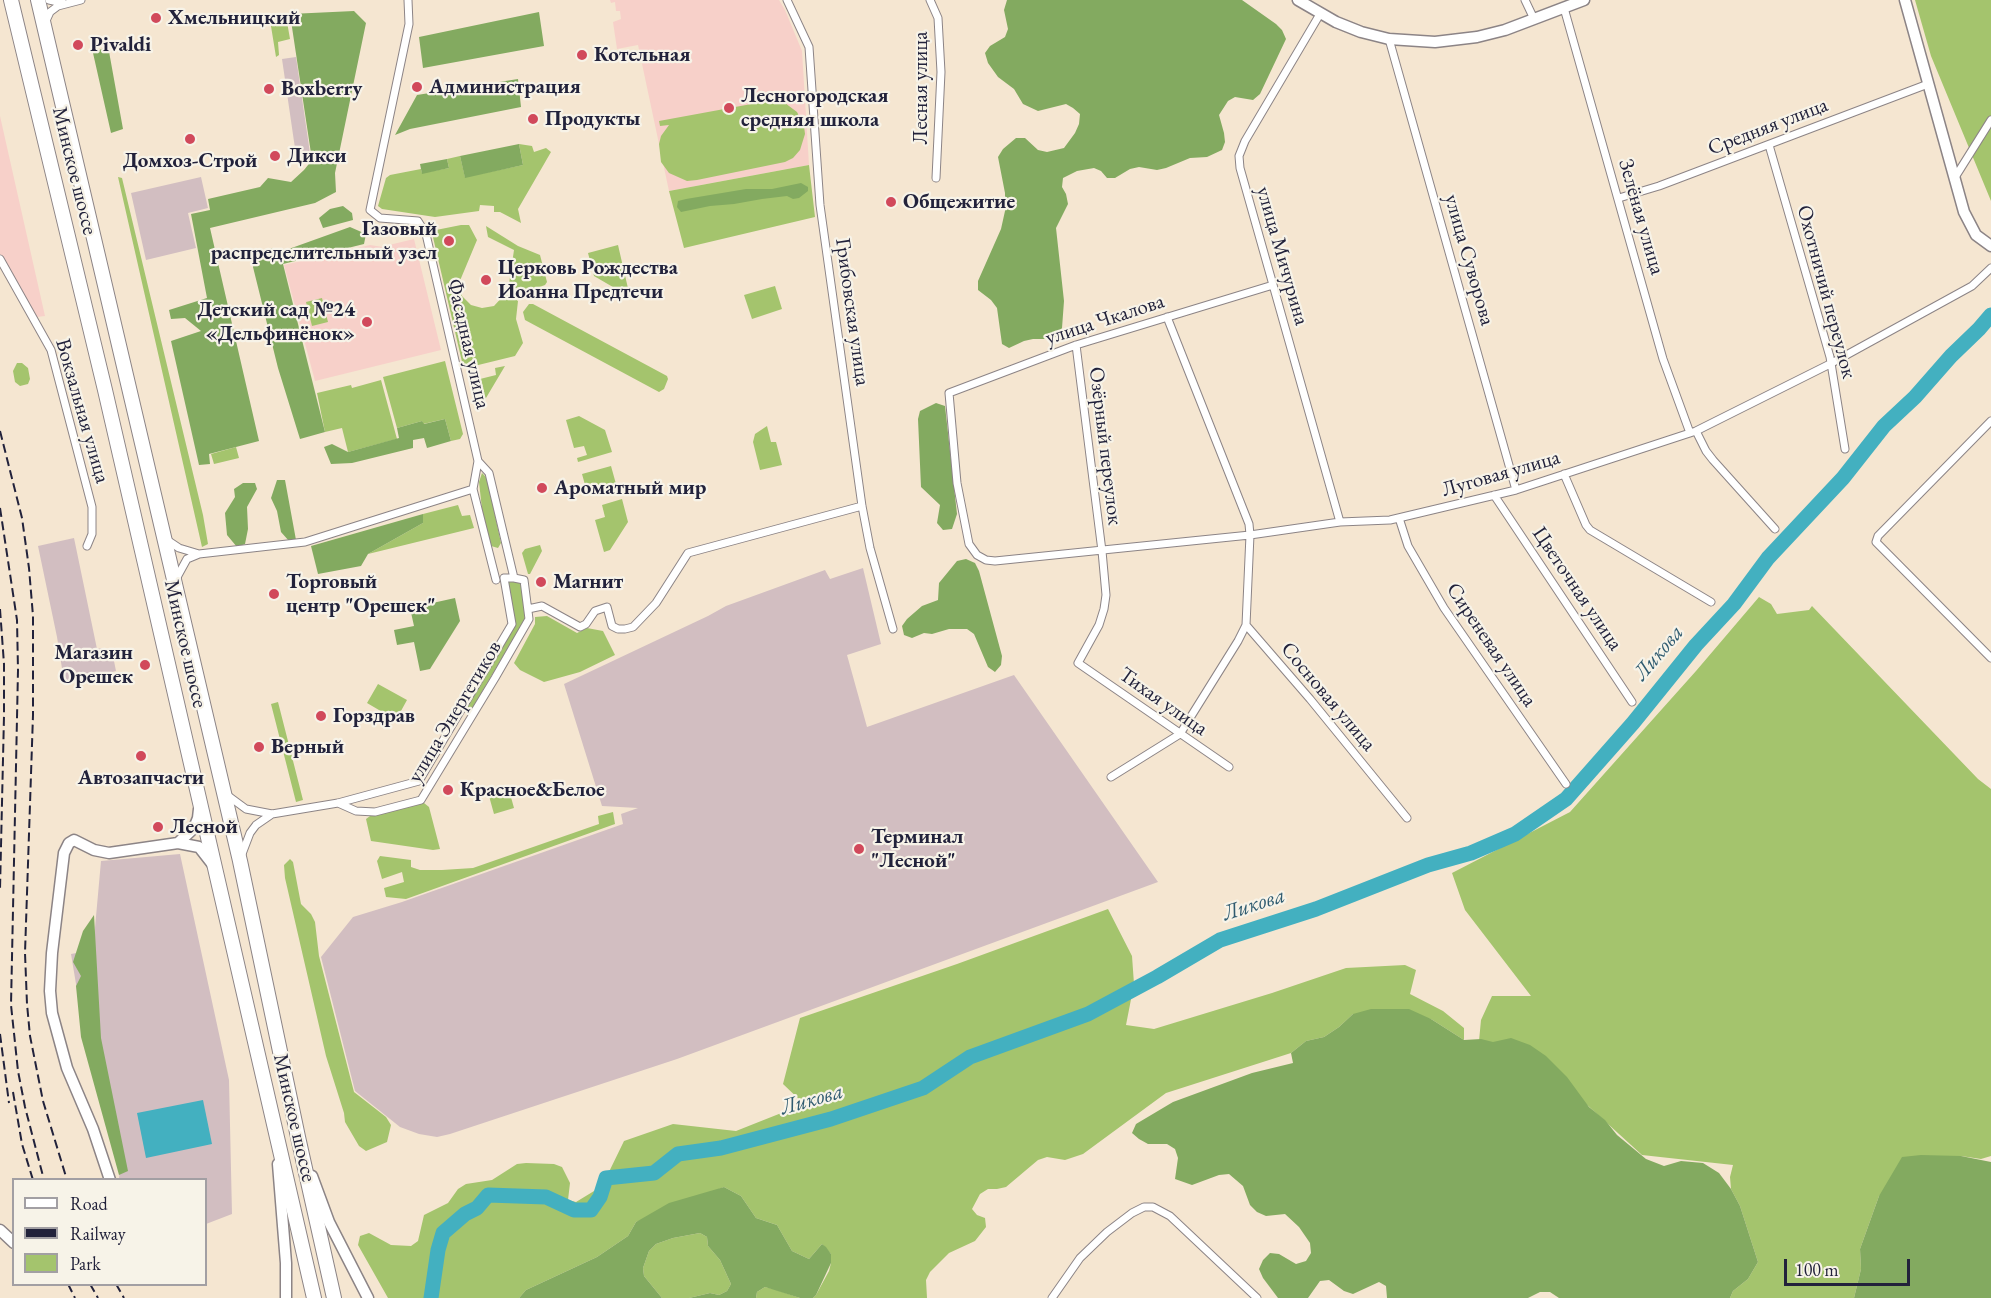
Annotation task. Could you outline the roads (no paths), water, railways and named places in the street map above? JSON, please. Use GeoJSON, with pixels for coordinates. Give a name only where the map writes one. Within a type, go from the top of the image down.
{"type":"FeatureCollection","features":[{"type":"Feature","properties":{"kind":"highway","name":"Минское шоссе"},"geometry":{"type":"LineString","coordinates":[[11,0],[105,390],[314,1298]]}},
{"type":"Feature","properties":{"kind":"highway","name":"Минское шоссе"},"geometry":{"type":"LineString","coordinates":[[38,0],[240,861],[334,1298]]}},
{"type":"Feature","properties":{"kind":"street"},"geometry":{"type":"LineString","coordinates":[[49,0],[66,3]]}},
{"type":"Feature","properties":{"kind":"street"},"geometry":{"type":"LineString","coordinates":[[44,25],[50,12],[66,3],[81,0]]}},
{"type":"Feature","properties":{"kind":"street","name":"Фасадная улица"},"geometry":{"type":"LineString","coordinates":[[408,0],[409,24],[370,210],[380,218],[418,221],[426,234],[478,461],[473,489]]}},
{"type":"Feature","properties":{"kind":"street","name":"Грибовская улица"},"geometry":{"type":"LineString","coordinates":[[787,0],[809,47],[820,205],[862,506],[870,548],[893,629]]}},
{"type":"Feature","properties":{"kind":"street","name":"Лесная улица"},"geometry":{"type":"LineString","coordinates":[[930,0],[938,18],[940,72],[936,178]]}},
{"type":"Feature","properties":{"kind":"street"},"geometry":{"type":"LineString","coordinates":[[1298,0],[1320,14],[1361,32],[1412,42],[1454,40],[1505,30],[1584,0]]}},
{"type":"Feature","properties":{"kind":"street"},"geometry":{"type":"LineString","coordinates":[[1525,0],[1534,19]]}},
{"type":"Feature","properties":{"kind":"street"},"geometry":{"type":"LineString","coordinates":[[1905,0],[1964,212],[1976,235],[1991,246]]}},
{"type":"Feature","properties":{"kind":"street","name":"Зелёная улица"},"geometry":{"type":"LineString","coordinates":[[1564,8],[1663,359],[1693,432],[1713,460],[1775,529]]}},
{"type":"Feature","properties":{"kind":"street","name":"улица Мичурина"},"geometry":{"type":"LineString","coordinates":[[1320,14],[1245,141],[1239,156],[1240,168],[1340,522]]}},
{"type":"Feature","properties":{"kind":"street","name":"улица Суворова"},"geometry":{"type":"LineString","coordinates":[[1389,39],[1516,490]]}},
{"type":"Feature","properties":{"kind":"street","name":"Средняя улица"},"geometry":{"type":"LineString","coordinates":[[1619,198],[1659,186],[1928,84]]}},
{"type":"Feature","properties":{"kind":"street"},"geometry":{"type":"LineString","coordinates":[[1954,179],[1991,120]]}},
{"type":"Feature","properties":{"kind":"street","name":"Охотничий переулок"},"geometry":{"type":"LineString","coordinates":[[1769,145],[1830,357],[1845,449]]}},
{"type":"Feature","properties":{"kind":"street","name":"Вокзальная улица"},"geometry":{"type":"LineString","coordinates":[[0,259],[51,350],[92,507],[92,534],[87,546]]}},
{"type":"Feature","properties":{"kind":"street","name":"Луговая улица"},"geometry":{"type":"LineString","coordinates":[[976,555],[995,561],[1250,535],[1340,522],[1399,518],[1516,490],[1693,432],[1830,364],[1972,286],[1991,268]]}},
{"type":"Feature","properties":{"kind":"street","name":"улица Чкалова"},"geometry":{"type":"LineString","coordinates":[[976,555],[969,544],[957,483],[949,393],[1076,345],[1273,285]]}},
{"type":"Feature","properties":{"kind":"street"},"geometry":{"type":"LineString","coordinates":[[1111,777],[1180,734],[1246,625],[1249,524],[1167,317]]}},
{"type":"Feature","properties":{"kind":"street","name":"Озёрный переулок"},"geometry":{"type":"LineString","coordinates":[[1076,345],[1106,595],[1104,609],[1088,647],[1078,663]]}},
{"type":"Feature","properties":{"kind":"street"},"geometry":{"type":"LineString","coordinates":[[1991,421],[1878,536],[1876,542],[1991,658]]}},
{"type":"Feature","properties":{"kind":"street"},"geometry":{"type":"LineString","coordinates":[[478,461],[489,473],[514,578],[500,579]]}},
{"type":"Feature","properties":{"kind":"street"},"geometry":{"type":"LineString","coordinates":[[1564,474],[1590,530],[1711,602]]}},
{"type":"Feature","properties":{"kind":"street"},"geometry":{"type":"LineString","coordinates":[[175,582],[187,560],[200,554],[305,542],[473,489],[488,549],[500,579],[512,624],[419,781],[338,803],[272,814],[246,809],[224,792]]}},
{"type":"Feature","properties":{"kind":"street","name":"Цветочная улица"},"geometry":{"type":"LineString","coordinates":[[1494,495],[1632,702]]}},
{"type":"Feature","properties":{"kind":"street"},"geometry":{"type":"LineString","coordinates":[[528,609],[542,606],[580,627],[586,624],[595,611],[607,607],[612,626],[618,629],[633,627],[656,603],[688,553],[862,506]]}},
{"type":"Feature","properties":{"kind":"street","name":"Сиреневая улица"},"geometry":{"type":"LineString","coordinates":[[1399,518],[1408,546],[1443,608],[1566,784]]}},
{"type":"Feature","properties":{"kind":"street"},"geometry":{"type":"LineString","coordinates":[[164,538],[178,548],[200,554]]}},
{"type":"Feature","properties":{"kind":"street","name":"улица Энергетиков"},"geometry":{"type":"LineString","coordinates":[[338,803],[357,811],[375,812],[421,800],[529,619],[524,580],[514,578]]}},
{"type":"Feature","properties":{"kind":"street","name":"Сосновая улица"},"geometry":{"type":"LineString","coordinates":[[1246,625],[1407,818]]}},
{"type":"Feature","properties":{"kind":"street","name":"Тихая улица"},"geometry":{"type":"LineString","coordinates":[[1078,663],[1229,767]]}},
{"type":"Feature","properties":{"kind":"street"},"geometry":{"type":"LineString","coordinates":[[178,843],[196,824],[199,797]]}},
{"type":"Feature","properties":{"kind":"street"},"geometry":{"type":"LineString","coordinates":[[240,861],[244,844],[250,833],[256,825],[272,814]]}},
{"type":"Feature","properties":{"kind":"street"},"geometry":{"type":"LineString","coordinates":[[110,1178],[93,1129],[67,1068],[56,1031],[50,991],[51,953],[64,853],[69,843],[74,840],[94,850],[109,853],[178,843],[199,848],[216,870]]}},
{"type":"Feature","properties":{"kind":"street"},"geometry":{"type":"LineString","coordinates":[[276,1137],[286,1263],[286,1298]]}},
{"type":"Feature","properties":{"kind":"street"},"geometry":{"type":"LineString","coordinates":[[298,1137],[329,1222],[368,1298]]}},
{"type":"Feature","properties":{"kind":"street"},"geometry":{"type":"LineString","coordinates":[[1052,1298],[1080,1258],[1107,1232],[1144,1207],[1153,1207],[1170,1216],[1257,1298]]}},
{"type":"Feature","properties":{"kind":"street"},"geometry":{"type":"LineString","coordinates":[[0,1230],[12,1241]]}},
{"type":"Feature","properties":{"kind":"water"},"geometry":{"type":"Polygon","coordinates":[[[203,1100],[212,1144],[146,1158],[137,1113],[203,1100]]]}},
{"type":"Feature","properties":{"kind":"waterway","name":"Ликова"},"geometry":{"type":"LineString","coordinates":[[431,1298],[438,1250],[443,1233],[465,1214],[477,1208],[488,1195],[546,1197],[574,1210],[591,1210],[600,1197],[606,1178],[654,1173],[678,1154],[721,1148],[831,1119],[923,1088],[970,1057],[1088,1014],[1220,940],[1316,909],[1428,865],[1471,853],[1515,834],[1566,799],[1633,723],[1696,645],[1734,604],[1768,558],[1843,478],[1884,426],[1915,397],[1991,315]]}},
{"type":"Feature","properties":{"kind":"railway"},"geometry":{"type":"LineString","coordinates":[[0,431],[22,518],[33,616],[33,715],[25,953],[27,1004],[30,1036],[43,1101],[66,1178]]}},
{"type":"Feature","properties":{"kind":"railway"},"geometry":{"type":"LineString","coordinates":[[0,508],[17,620],[11,1005],[18,1071],[43,1178]]}},
{"type":"Feature","properties":{"kind":"railway"},"geometry":{"type":"LineString","coordinates":[[0,609],[4,664],[0,890]]}},
{"type":"Feature","properties":{"kind":"railway"},"geometry":{"type":"LineString","coordinates":[[0,1034],[9,1103]]}},
{"type":"Feature","properties":{"kind":"railway"},"geometry":{"type":"LineString","coordinates":[[13,1092],[22,1144],[32,1178]]}},
{"type":"Feature","properties":{"kind":"railway"},"geometry":{"type":"LineString","coordinates":[[69,1286],[75,1298]]}},
{"type":"Feature","properties":{"kind":"railway"},"geometry":{"type":"LineString","coordinates":[[91,1286],[98,1298]]}},
{"type":"Feature","properties":{"kind":"railway"},"geometry":{"type":"LineString","coordinates":[[117,1286],[124,1298]]}},
{"type":"Feature","properties":{"kind":"place","name":"Хмельницкий"},"geometry":{"type":"Point","coordinates":[156,18]}},
{"type":"Feature","properties":{"kind":"place","name":"Pivaldi"},"geometry":{"type":"Point","coordinates":[78,45]}},
{"type":"Feature","properties":{"kind":"place","name":"Котельная"},"geometry":{"type":"Point","coordinates":[582,55]}},
{"type":"Feature","properties":{"kind":"place","name":"Администрация"},"geometry":{"type":"Point","coordinates":[417,87]}},
{"type":"Feature","properties":{"kind":"place","name":"Boxberry"},"geometry":{"type":"Point","coordinates":[269,89]}},
{"type":"Feature","properties":{"kind":"place","name":"Лесногородская средняя школа"},"geometry":{"type":"Point","coordinates":[729,108]}},
{"type":"Feature","properties":{"kind":"place","name":"Продукты"},"geometry":{"type":"Point","coordinates":[533,119]}},
{"type":"Feature","properties":{"kind":"place","name":"Домхоз-Строй"},"geometry":{"type":"Point","coordinates":[190,139]}},
{"type":"Feature","properties":{"kind":"place","name":"Дикси"},"geometry":{"type":"Point","coordinates":[275,156]}},
{"type":"Feature","properties":{"kind":"place","name":"Общежитие"},"geometry":{"type":"Point","coordinates":[891,202]}},
{"type":"Feature","properties":{"kind":"place","name":"Газовый распределительный узел"},"geometry":{"type":"Point","coordinates":[449,241]}},
{"type":"Feature","properties":{"kind":"place","name":"Церковь Рождества Иоанна Предтечи"},"geometry":{"type":"Point","coordinates":[486,280]}},
{"type":"Feature","properties":{"kind":"place","name":"Детский сад №24 «Дельфинёнок»"},"geometry":{"type":"Point","coordinates":[367,322]}},
{"type":"Feature","properties":{"kind":"place","name":"Ароматный мир"},"geometry":{"type":"Point","coordinates":[542,488]}},
{"type":"Feature","properties":{"kind":"place","name":"Магнит"},"geometry":{"type":"Point","coordinates":[541,582]}},
{"type":"Feature","properties":{"kind":"place","name":"Торговый центр \"Орешек\""},"geometry":{"type":"Point","coordinates":[274,594]}},
{"type":"Feature","properties":{"kind":"place","name":"Магазин Орешек"},"geometry":{"type":"Point","coordinates":[145,665]}},
{"type":"Feature","properties":{"kind":"place","name":"Горздрав"},"geometry":{"type":"Point","coordinates":[321,716]}},
{"type":"Feature","properties":{"kind":"place","name":"Верный"},"geometry":{"type":"Point","coordinates":[259,747]}},
{"type":"Feature","properties":{"kind":"place","name":"Автозапчасти"},"geometry":{"type":"Point","coordinates":[141,756]}},
{"type":"Feature","properties":{"kind":"place","name":"Красное&Белое"},"geometry":{"type":"Point","coordinates":[448,790]}},
{"type":"Feature","properties":{"kind":"place","name":"Лесной"},"geometry":{"type":"Point","coordinates":[158,827]}},
{"type":"Feature","properties":{"kind":"place","name":"Терминал \"Лесной\""},"geometry":{"type":"Point","coordinates":[859,849]}}]}
